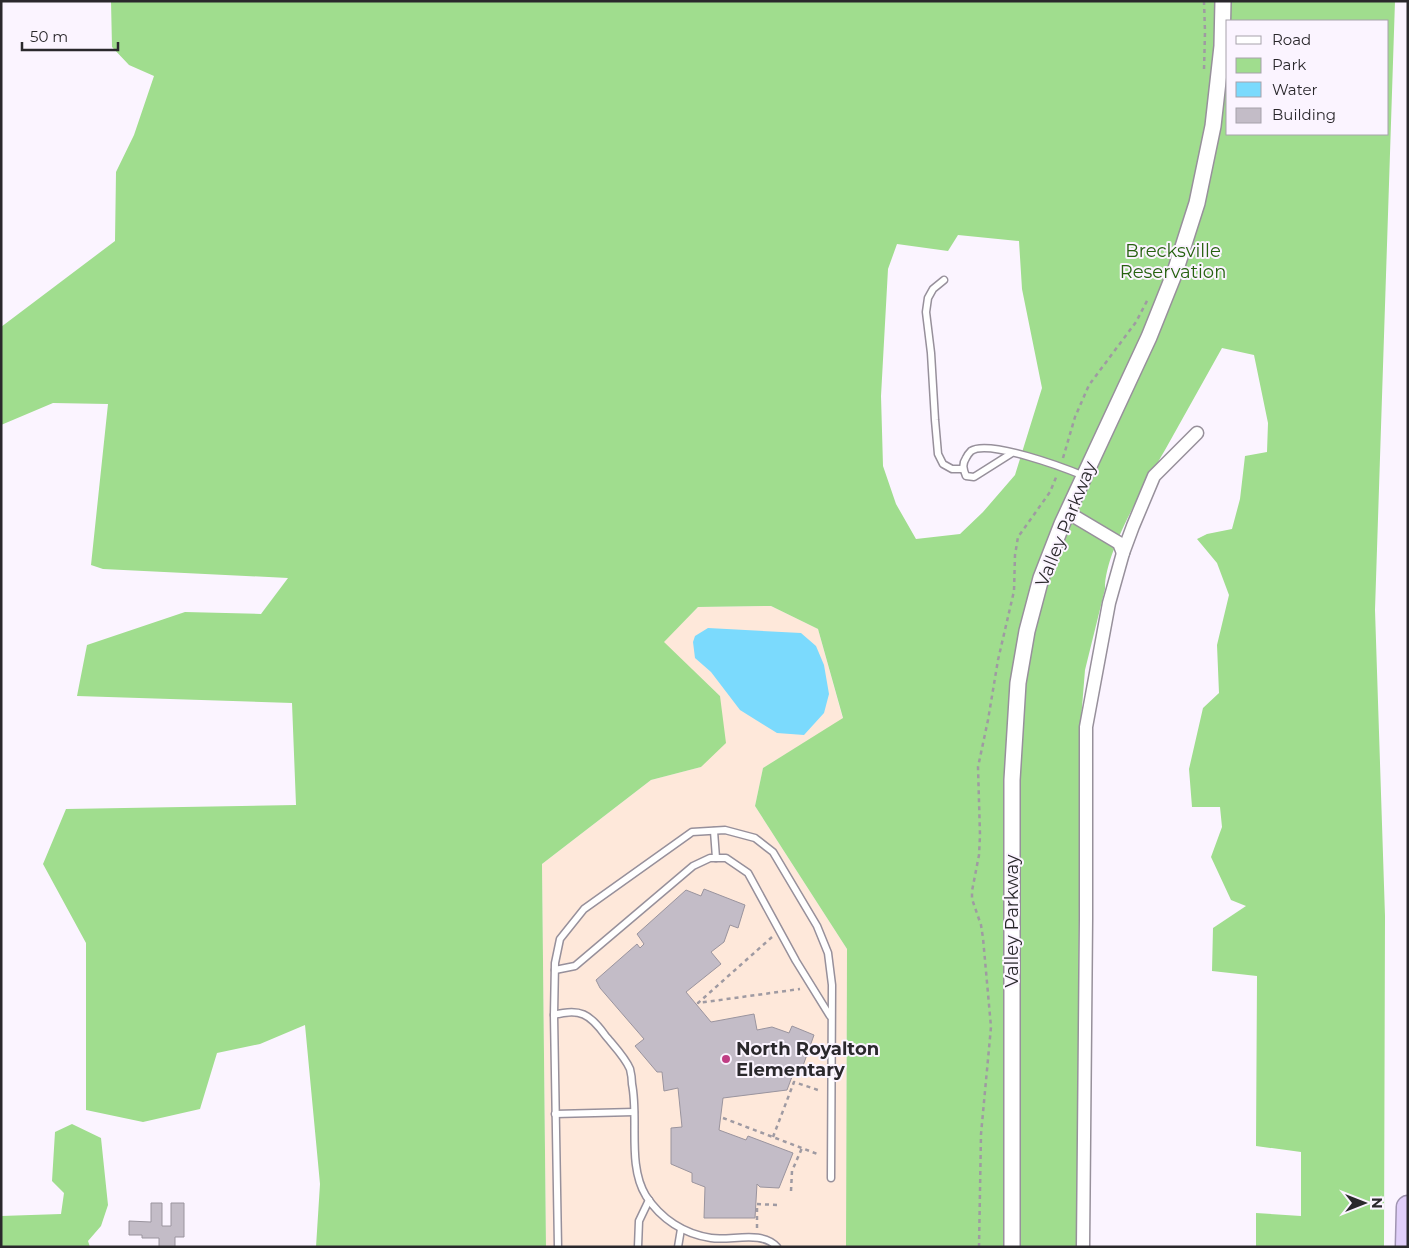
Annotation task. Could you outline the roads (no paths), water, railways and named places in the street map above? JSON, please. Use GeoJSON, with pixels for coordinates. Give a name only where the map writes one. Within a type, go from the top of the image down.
{"type":"FeatureCollection","features":[{"type":"Feature","properties":{"kind":"highway"},"geometry":{"type":"LineString","coordinates":[[1407,1247],[1408,1207]]}},
{"type":"Feature","properties":{"kind":"street","name":"Valley Parkway"},"geometry":{"type":"LineString","coordinates":[[1012,1247],[1012,780],[1018,683],[1027,631],[1042,578],[1068,512],[1149,337],[1175,272],[1197,203],[1213,126],[1222,46],[1223,1]]}},
{"type":"Feature","properties":{"kind":"street"},"geometry":{"type":"LineString","coordinates":[[1083,1247],[1086,727],[1109,603],[1122,553],[1154,476],[1197,433]]}},
{"type":"Feature","properties":{"kind":"street"},"geometry":{"type":"LineString","coordinates":[[1068,512],[1119,543],[1122,553]]}},
{"type":"Feature","properties":{"kind":"lane"},"geometry":{"type":"LineString","coordinates":[[944,280],[933,289],[928,298],[926,312],[931,353],[938,454],[943,464],[952,469],[962,469]]}},
{"type":"Feature","properties":{"kind":"lane"},"geometry":{"type":"LineString","coordinates":[[1012,453],[974,477],[966,476],[962,469],[964,460],[971,451],[980,449],[1012,453],[1032,456],[1084,476]]}},
{"type":"Feature","properties":{"kind":"lane"},"geometry":{"type":"LineString","coordinates":[[714,830],[716,858]]}},
{"type":"Feature","properties":{"kind":"lane"},"geometry":{"type":"LineString","coordinates":[[558,1247],[554,1015],[555,970],[560,939],[584,909],[692,832],[725,830],[755,838],[773,852],[817,926],[828,953],[832,986],[831,1178]]}},
{"type":"Feature","properties":{"kind":"lane"},"geometry":{"type":"LineString","coordinates":[[555,970],[575,966],[693,866],[710,858],[726,858],[748,874],[796,961],[831,1017]]}},
{"type":"Feature","properties":{"kind":"lane"},"geometry":{"type":"LineString","coordinates":[[554,1015],[577,1012],[590,1017],[602,1030],[630,1069],[634,1095],[638,1179],[649,1200],[664,1218],[680,1229],[711,1238],[761,1238],[772,1241],[777,1247]]}},
{"type":"Feature","properties":{"kind":"lane"},"geometry":{"type":"LineString","coordinates":[[555,1114],[634,1112]]}},
{"type":"Feature","properties":{"kind":"lane"},"geometry":{"type":"LineString","coordinates":[[638,1247],[639,1221],[649,1200]]}},
{"type":"Feature","properties":{"kind":"lane"},"geometry":{"type":"LineString","coordinates":[[678,1247],[680,1229]]}},
{"type":"Feature","properties":{"kind":"water"},"geometry":{"type":"Polygon","coordinates":[[[708,628],[801,633],[816,646],[824,665],[829,694],[824,713],[804,735],[777,733],[740,710],[711,672],[695,658],[693,642],[695,636],[708,628]]]}},
{"type":"Feature","properties":{"kind":"place","name":"North Royalton Elementary"},"geometry":{"type":"Point","coordinates":[726,1059]}},
{"type":"Feature","properties":{"kind":"park label","name":"Brecksville Reservation"},"geometry":{"type":"Point","coordinates":[1173,261]}}]}
